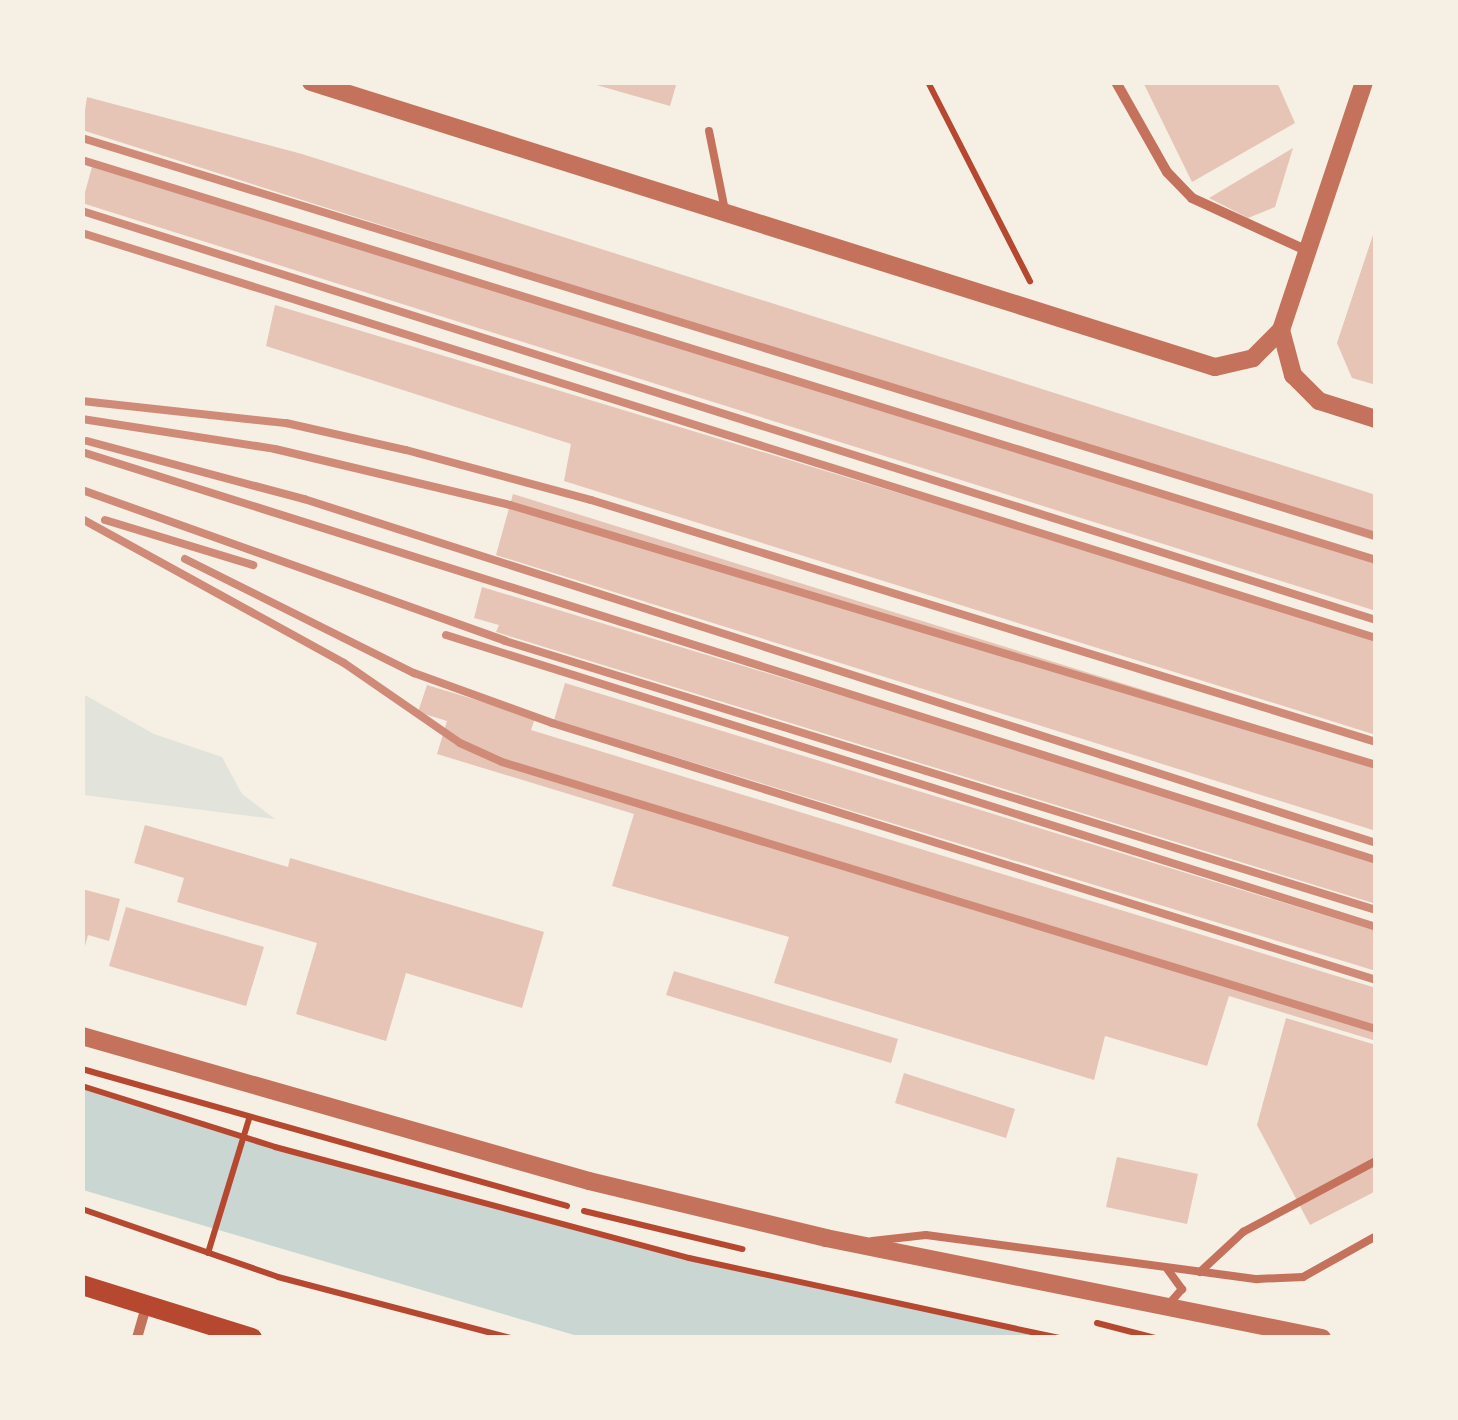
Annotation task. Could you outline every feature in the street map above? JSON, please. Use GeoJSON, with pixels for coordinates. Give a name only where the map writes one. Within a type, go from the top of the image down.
{"type":"FeatureCollection","features":[{"type":"Feature","properties":{"kind":"main road"},"geometry":{"type":"LineString","coordinates":[[82,1286],[252,1338]]}},
{"type":"Feature","properties":{"kind":"street"},"geometry":{"type":"LineString","coordinates":[[311,82],[1044,309],[1215,367],[1253,358],[1281,330],[1364,82]]}},
{"type":"Feature","properties":{"kind":"street"},"geometry":{"type":"LineString","coordinates":[[1116,82],[1167,172],[1192,198],[1309,252]]}},
{"type":"Feature","properties":{"kind":"street"},"geometry":{"type":"LineString","coordinates":[[1281,330],[1294,374],[1319,401],[1376,419]]}},
{"type":"Feature","properties":{"kind":"street"},"geometry":{"type":"LineString","coordinates":[[82,1036],[589,1181],[853,1243],[1322,1338]]}},
{"type":"Feature","properties":{"kind":"street"},"geometry":{"type":"LineString","coordinates":[[138,1338],[146,1306]]}},
{"type":"Feature","properties":{"kind":"lane"},"geometry":{"type":"LineString","coordinates":[[709,131],[725,210]]}},
{"type":"Feature","properties":{"kind":"lane"},"geometry":{"type":"LineString","coordinates":[[1200,1272],[1243,1232],[1376,1161]]}},
{"type":"Feature","properties":{"kind":"lane"},"geometry":{"type":"LineString","coordinates":[[853,1243],[926,1235],[1200,1272],[1303,1277],[1376,1236]]}},
{"type":"Feature","properties":{"kind":"lane"},"geometry":{"type":"LineString","coordinates":[[1165,1267],[1182,1289],[1165,1306]]}},
{"type":"Feature","properties":{"kind":"path"},"geometry":{"type":"LineString","coordinates":[[928,82],[1044,309]]}},
{"type":"Feature","properties":{"kind":"path"},"geometry":{"type":"LineString","coordinates":[[82,1086],[276,1147],[688,1258],[1060,1338]]}},
{"type":"Feature","properties":{"kind":"path"},"geometry":{"type":"LineString","coordinates":[[208,1253],[249,1119]]}},
{"type":"Feature","properties":{"kind":"path"},"geometry":{"type":"LineString","coordinates":[[82,1209],[278,1278],[511,1338]]}},
{"type":"Feature","properties":{"kind":"shaded area"},"geometry":{"type":"Polygon","coordinates":[[[83,694],[154,734],[222,757],[242,794],[275,819],[83,795],[83,694]]]}},
{"type":"Feature","properties":{"kind":"shaded area"},"geometry":{"type":"Polygon","coordinates":[[[82,1086],[275,1147],[688,1258],[1060,1337],[581,1337],[83,1190],[82,1086]]]}},
{"type":"Feature","properties":{"kind":"building"},"geometry":{"type":"Polygon","coordinates":[[[586,82],[677,82],[670,106],[586,82]]]}},
{"type":"Feature","properties":{"kind":"building"},"geometry":{"type":"Polygon","coordinates":[[[1143,82],[1277,82],[1295,123],[1192,182],[1143,82]]]}},
{"type":"Feature","properties":{"kind":"building"},"geometry":{"type":"Polygon","coordinates":[[[87,97],[302,154],[1376,495],[1376,541],[82,130],[87,97]]]}},
{"type":"Feature","properties":{"kind":"building"},"geometry":{"type":"Polygon","coordinates":[[[1293,148],[1275,207],[1248,218],[1209,198],[1293,148]]]}},
{"type":"Feature","properties":{"kind":"building"},"geometry":{"type":"Polygon","coordinates":[[[92,167],[1376,560],[1376,611],[82,203],[92,167]]]}},
{"type":"Feature","properties":{"kind":"building"},"geometry":{"type":"Polygon","coordinates":[[[1376,226],[1376,385],[1352,378],[1337,343],[1376,226]]]}},
{"type":"Feature","properties":{"kind":"building"},"geometry":{"type":"Polygon","coordinates":[[[275,305],[1376,637],[1376,735],[564,481],[571,444],[266,346],[275,305]]]}},
{"type":"Feature","properties":{"kind":"building"},"geometry":{"type":"Polygon","coordinates":[[[513,494],[1376,762],[1376,831],[496,555],[513,494]]]}},
{"type":"Feature","properties":{"kind":"building"},"geometry":{"type":"Polygon","coordinates":[[[482,587],[1376,857],[1376,904],[496,632],[499,625],[474,618],[482,587]]]}},
{"type":"Feature","properties":{"kind":"building"},"geometry":{"type":"Polygon","coordinates":[[[565,683],[1376,931],[1376,971],[554,720],[565,683]]]}},
{"type":"Feature","properties":{"kind":"building"},"geometry":{"type":"Polygon","coordinates":[[[427,685],[535,718],[531,730],[1376,988],[1376,1041],[1229,996],[1207,1066],[1105,1036],[1094,1080],[774,983],[789,937],[612,886],[634,814],[437,754],[447,721],[418,712],[427,685]]]}},
{"type":"Feature","properties":{"kind":"building"},"geometry":{"type":"Polygon","coordinates":[[[145,825],[288,867],[290,858],[544,932],[522,1008],[406,973],[386,1041],[296,1014],[317,943],[177,902],[184,878],[134,863],[145,825]]]}},
{"type":"Feature","properties":{"kind":"building"},"geometry":{"type":"Polygon","coordinates":[[[82,889],[120,899],[109,941],[88,935],[84,950],[82,889]]]}},
{"type":"Feature","properties":{"kind":"building"},"geometry":{"type":"Polygon","coordinates":[[[126,907],[264,947],[246,1006],[109,966],[126,907]]]}},
{"type":"Feature","properties":{"kind":"building"},"geometry":{"type":"Polygon","coordinates":[[[674,971],[898,1039],[891,1063],[666,995],[674,971]]]}},
{"type":"Feature","properties":{"kind":"building"},"geometry":{"type":"Polygon","coordinates":[[[1286,1018],[1376,1045],[1376,1191],[1310,1225],[1257,1125],[1286,1018]]]}},
{"type":"Feature","properties":{"kind":"building"},"geometry":{"type":"Polygon","coordinates":[[[904,1073],[1015,1109],[1006,1138],[895,1103],[904,1073]]]}},
{"type":"Feature","properties":{"kind":"building"},"geometry":{"type":"Polygon","coordinates":[[[1117,1157],[1198,1174],[1187,1224],[1106,1207],[1117,1157]]]}},
{"type":"Feature","properties":{"kind":"railway"},"geometry":{"type":"LineString","coordinates":[[82,138],[1376,536]]}},
{"type":"Feature","properties":{"kind":"railway"},"geometry":{"type":"LineString","coordinates":[[82,160],[1376,560]]}},
{"type":"Feature","properties":{"kind":"railway"},"geometry":{"type":"LineString","coordinates":[[82,211],[1376,620]]}},
{"type":"Feature","properties":{"kind":"railway"},"geometry":{"type":"LineString","coordinates":[[82,233],[1376,638]]}},
{"type":"Feature","properties":{"kind":"railway"},"geometry":{"type":"LineString","coordinates":[[82,401],[286,423],[406,450],[591,500],[1376,742]]}},
{"type":"Feature","properties":{"kind":"railway"},"geometry":{"type":"LineString","coordinates":[[82,419],[275,449],[510,505],[1376,765]]}},
{"type":"Feature","properties":{"kind":"railway"},"geometry":{"type":"LineString","coordinates":[[87,441],[304,499],[1376,843]]}},
{"type":"Feature","properties":{"kind":"railway"},"geometry":{"type":"LineString","coordinates":[[82,452],[1376,860]]}},
{"type":"Feature","properties":{"kind":"railway"},"geometry":{"type":"LineString","coordinates":[[82,490],[505,641],[1376,910]]}},
{"type":"Feature","properties":{"kind":"railway"},"geometry":{"type":"LineString","coordinates":[[82,519],[344,663],[460,743],[502,762],[1376,1029]]}},
{"type":"Feature","properties":{"kind":"railway"},"geometry":{"type":"LineString","coordinates":[[105,520],[253,565]]}},
{"type":"Feature","properties":{"kind":"railway"},"geometry":{"type":"LineString","coordinates":[[185,559],[414,673],[552,723],[1376,980]]}},
{"type":"Feature","properties":{"kind":"railway"},"geometry":{"type":"LineString","coordinates":[[446,635],[1376,927]]}}]}
